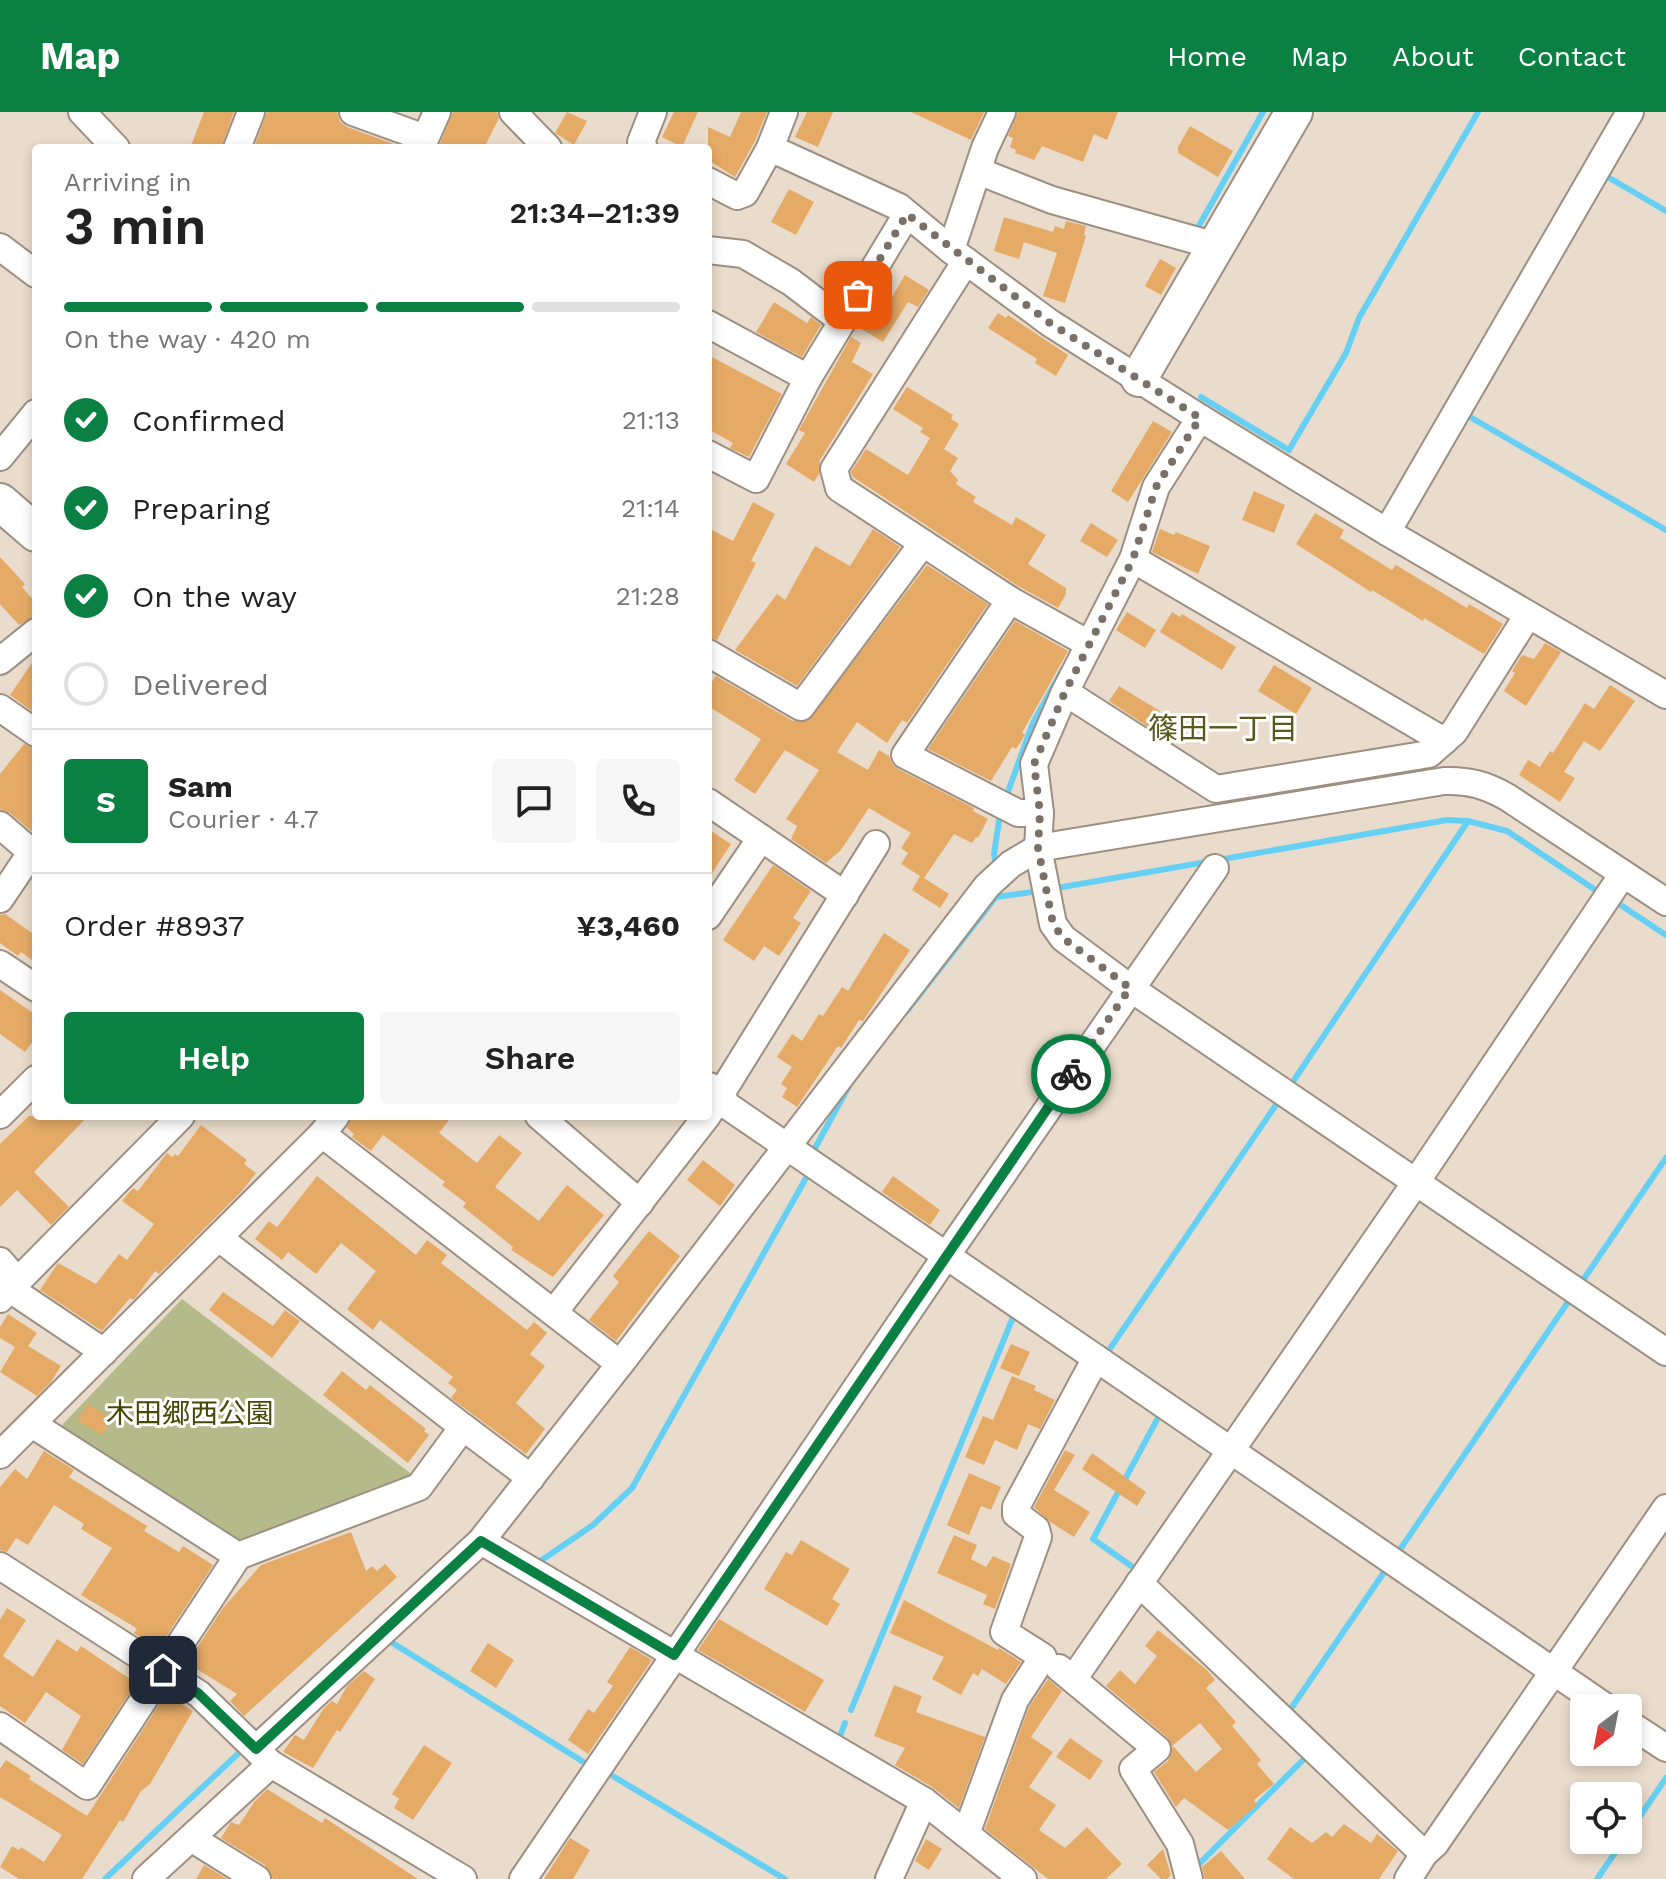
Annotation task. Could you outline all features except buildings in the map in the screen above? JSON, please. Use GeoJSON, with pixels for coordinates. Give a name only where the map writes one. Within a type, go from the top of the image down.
{"type":"FeatureCollection","features":[{"type":"Feature","properties":{"kind":"street"},"geometry":{"type":"LineString","coordinates":[[82,112],[112,144]]}},
{"type":"Feature","properties":{"kind":"street"},"geometry":{"type":"LineString","coordinates":[[239,144],[251,112]]}},
{"type":"Feature","properties":{"kind":"street"},"geometry":{"type":"LineString","coordinates":[[353,112],[423,143],[437,112]]}},
{"type":"Feature","properties":{"kind":"street"},"geometry":{"type":"LineString","coordinates":[[513,112],[544,144]]}},
{"type":"Feature","properties":{"kind":"street"},"geometry":{"type":"LineString","coordinates":[[642,144],[653,112]]}},
{"type":"Feature","properties":{"kind":"street"},"geometry":{"type":"LineString","coordinates":[[712,183],[737,196],[745,193],[770,148],[784,112]]}},
{"type":"Feature","properties":{"kind":"street"},"geometry":{"type":"LineString","coordinates":[[1002,112],[978,171],[958,256],[834,469],[839,488],[1010,600],[1089,644]]}},
{"type":"Feature","properties":{"kind":"street"},"geometry":{"type":"LineString","coordinates":[[1139,378],[1294,112]]}},
{"type":"Feature","properties":{"kind":"street"},"geometry":{"type":"LineString","coordinates":[[1387,532],[1627,113]]}},
{"type":"Feature","properties":{"kind":"street"},"geometry":{"type":"LineString","coordinates":[[770,148],[899,207],[958,256],[1050,323],[1387,532],[1666,695]]}},
{"type":"Feature","properties":{"kind":"street"},"geometry":{"type":"LineString","coordinates":[[978,171],[1052,200],[1216,246]]}},
{"type":"Feature","properties":{"kind":"street"},"geometry":{"type":"LineString","coordinates":[[712,456],[756,479],[808,378],[907,214]]}},
{"type":"Feature","properties":{"kind":"street"},"geometry":{"type":"LineString","coordinates":[[0,247],[32,271]]}},
{"type":"Feature","properties":{"kind":"street"},"geometry":{"type":"LineString","coordinates":[[712,250],[743,254],[791,282],[842,321]]}},
{"type":"Feature","properties":{"kind":"street"},"geometry":{"type":"LineString","coordinates":[[712,326],[808,378]]}},
{"type":"Feature","properties":{"kind":"street"},"geometry":{"type":"LineString","coordinates":[[0,457],[32,418]]}},
{"type":"Feature","properties":{"kind":"street"},"geometry":{"type":"LineString","coordinates":[[1200,418],[1156,487],[1133,559],[1065,692],[1034,764],[1040,813],[1038,848],[1053,924],[1063,938],[1130,988],[1666,1352]]}},
{"type":"Feature","properties":{"kind":"street"},"geometry":{"type":"LineString","coordinates":[[0,502],[32,530]]}},
{"type":"Feature","properties":{"kind":"street"},"geometry":{"type":"LineString","coordinates":[[712,655],[801,707],[923,543]]}},
{"type":"Feature","properties":{"kind":"street"},"geometry":{"type":"LineString","coordinates":[[1133,559],[1444,741]]}},
{"type":"Feature","properties":{"kind":"street"},"geometry":{"type":"LineString","coordinates":[[1010,600],[905,755],[1018,813],[1040,813]]}},
{"type":"Feature","properties":{"kind":"street"},"geometry":{"type":"LineString","coordinates":[[1065,692],[1216,789],[1429,754],[1454,732],[1528,615]]}},
{"type":"Feature","properties":{"kind":"street"},"geometry":{"type":"LineString","coordinates":[[0,661],[32,635]]}},
{"type":"Feature","properties":{"kind":"street"},"geometry":{"type":"LineString","coordinates":[[0,708],[32,730]]}},
{"type":"Feature","properties":{"kind":"street"},"geometry":{"type":"LineString","coordinates":[[146,1879],[191,1838],[264,1756],[481,1541],[987,886],[1011,864],[1038,848],[1459,780],[1486,785],[1666,902]]}},
{"type":"Feature","properties":{"kind":"street"},"geometry":{"type":"LineString","coordinates":[[712,805],[845,895]]}},
{"type":"Feature","properties":{"kind":"street"},"geometry":{"type":"LineString","coordinates":[[0,825],[32,852]]}},
{"type":"Feature","properties":{"kind":"street"},"geometry":{"type":"LineString","coordinates":[[712,910],[761,838]]}},
{"type":"Feature","properties":{"kind":"street"},"geometry":{"type":"LineString","coordinates":[[712,1102],[876,844]]}},
{"type":"Feature","properties":{"kind":"street"},"geometry":{"type":"LineString","coordinates":[[0,899],[32,857]]}},
{"type":"Feature","properties":{"kind":"street"},"geometry":{"type":"LineString","coordinates":[[523,1879],[946,1256],[1215,868]]}},
{"type":"Feature","properties":{"kind":"street"},"geometry":{"type":"LineString","coordinates":[[1074,1678],[1416,1182],[1623,874]]}},
{"type":"Feature","properties":{"kind":"street"},"geometry":{"type":"LineString","coordinates":[[0,964],[32,985]]}},
{"type":"Feature","properties":{"kind":"street"},"geometry":{"type":"LineString","coordinates":[[0,1115],[32,1083]]}},
{"type":"Feature","properties":{"kind":"street"},"geometry":{"type":"LineString","coordinates":[[712,1106],[787,1147],[1586,1694]]}},
{"type":"Feature","properties":{"kind":"street"},"geometry":{"type":"LineString","coordinates":[[9,1290],[177,1120]]}},
{"type":"Feature","properties":{"kind":"street"},"geometry":{"type":"LineString","coordinates":[[544,1120],[640,1203]]}},
{"type":"Feature","properties":{"kind":"street"},"geometry":{"type":"LineString","coordinates":[[554,1312],[640,1203],[699,1120]]}},
{"type":"Feature","properties":{"kind":"street"},"geometry":{"type":"LineString","coordinates":[[0,1455],[329,1125],[620,1364]]}},
{"type":"Feature","properties":{"kind":"street"},"geometry":{"type":"LineString","coordinates":[[219,1238],[531,1478]]}},
{"type":"Feature","properties":{"kind":"street"},"geometry":{"type":"LineString","coordinates":[[0,1261],[9,1290],[104,1352]]}},
{"type":"Feature","properties":{"kind":"street"},"geometry":{"type":"LineString","coordinates":[[1096,1358],[1016,1507],[1016,1514],[1036,1529],[1038,1537],[1004,1632],[1074,1678],[1157,1749],[1133,1769],[1180,1844],[1189,1879]]}},
{"type":"Feature","properties":{"kind":"street"},"geometry":{"type":"LineString","coordinates":[[32,1424],[238,1556]]}},
{"type":"Feature","properties":{"kind":"street"},"geometry":{"type":"LineString","coordinates":[[0,1726],[87,1786],[238,1556],[419,1487],[463,1427]]}},
{"type":"Feature","properties":{"kind":"street"},"geometry":{"type":"LineString","coordinates":[[1408,1879],[1666,1508]]}},
{"type":"Feature","properties":{"kind":"street"},"geometry":{"type":"LineString","coordinates":[[481,1541],[924,1801],[1023,1879]]}},
{"type":"Feature","properties":{"kind":"street"},"geometry":{"type":"LineString","coordinates":[[2,1571],[199,1694],[264,1756],[463,1879]]}},
{"type":"Feature","properties":{"kind":"street"},"geometry":{"type":"LineString","coordinates":[[1139,1583],[1424,1854]]}},
{"type":"Feature","properties":{"kind":"street"},"geometry":{"type":"LineString","coordinates":[[966,1834],[1015,1700],[1043,1657]]}},
{"type":"Feature","properties":{"kind":"street"},"geometry":{"type":"LineString","coordinates":[[1642,1732],[1666,1748]]}},
{"type":"Feature","properties":{"kind":"street"},"geometry":{"type":"LineString","coordinates":[[889,1879],[924,1801]]}},
{"type":"Feature","properties":{"kind":"street"},"geometry":{"type":"LineString","coordinates":[[191,1838],[257,1879]]}},
{"type":"Feature","properties":{"kind":"green space","name":"木田郷西公園"},"geometry":{"type":"Polygon","coordinates":[[[182,1299],[414,1476],[242,1547],[64,1434],[63,1424],[182,1299]]]}},
{"type":"Feature","properties":{"kind":"waterway"},"geometry":{"type":"LineString","coordinates":[[1196,231],[1263,112]]}},
{"type":"Feature","properties":{"kind":"waterway"},"geometry":{"type":"LineString","coordinates":[[1201,397],[1289,450],[1346,353],[1359,318],[1478,112]]}},
{"type":"Feature","properties":{"kind":"waterway"},"geometry":{"type":"LineString","coordinates":[[1606,176],[1666,211]]}},
{"type":"Feature","properties":{"kind":"waterway"},"geometry":{"type":"LineString","coordinates":[[1470,417],[1666,530]]}},
{"type":"Feature","properties":{"kind":"waterway"},"geometry":{"type":"LineString","coordinates":[[1006,797],[1033,723],[1063,669]]}},
{"type":"Feature","properties":{"kind":"waterway"},"geometry":{"type":"LineString","coordinates":[[996,864],[994,854],[1000,814]]}},
{"type":"Feature","properties":{"kind":"waterway"},"geometry":{"type":"LineString","coordinates":[[1057,888],[1447,820],[1467,821]]}},
{"type":"Feature","properties":{"kind":"waterway"},"geometry":{"type":"LineString","coordinates":[[1290,1086],[1468,821],[1507,831],[1600,893]]}},
{"type":"Feature","properties":{"kind":"waterway"},"geometry":{"type":"LineString","coordinates":[[907,1011],[996,897],[1040,891]]}},
{"type":"Feature","properties":{"kind":"waterway"},"geometry":{"type":"LineString","coordinates":[[1613,900],[1666,935]]}},
{"type":"Feature","properties":{"kind":"waterway"},"geometry":{"type":"LineString","coordinates":[[814,1150],[849,1086]]}},
{"type":"Feature","properties":{"kind":"waterway"},"geometry":{"type":"LineString","coordinates":[[1107,1353],[1280,1099]]}},
{"type":"Feature","properties":{"kind":"waterway"},"geometry":{"type":"LineString","coordinates":[[1579,1286],[1666,1158]]}},
{"type":"Feature","properties":{"kind":"waterway"},"geometry":{"type":"LineString","coordinates":[[543,1565],[539,1562],[593,1525],[632,1488],[806,1178]]}},
{"type":"Feature","properties":{"kind":"waterway"},"geometry":{"type":"LineString","coordinates":[[1397,1554],[1570,1299]]}},
{"type":"Feature","properties":{"kind":"waterway"},"geometry":{"type":"LineString","coordinates":[[851,1710],[1014,1315],[1018,1318]]}},
{"type":"Feature","properties":{"kind":"waterway"},"geometry":{"type":"LineString","coordinates":[[1137,1570],[1093,1539],[1160,1414],[1156,1411]]}},
{"type":"Feature","properties":{"kind":"waterway"},"geometry":{"type":"LineString","coordinates":[[1290,1710],[1387,1568]]}},
{"type":"Feature","properties":{"kind":"waterway"},"geometry":{"type":"LineString","coordinates":[[391,1642],[590,1766]]}},
{"type":"Feature","properties":{"kind":"waterway"},"geometry":{"type":"LineString","coordinates":[[839,1739],[845,1723]]}},
{"type":"Feature","properties":{"kind":"waterway"},"geometry":{"type":"LineString","coordinates":[[105,1879],[242,1750]]}},
{"type":"Feature","properties":{"kind":"waterway"},"geometry":{"type":"LineString","coordinates":[[1194,1869],[1306,1757]]}},
{"type":"Feature","properties":{"kind":"waterway"},"geometry":{"type":"LineString","coordinates":[[606,1772],[785,1879]]}},
{"type":"Feature","properties":{"kind":"waterway"},"geometry":{"type":"LineString","coordinates":[[1642,1813],[1666,1778]]}},
{"type":"Feature","properties":{"kind":"waterway"},"geometry":{"type":"LineString","coordinates":[[1597,1879],[1614,1854]]}},
{"type":"Feature","properties":{"kind":"way so far"},"geometry":{"type":"LineString","coordinates":[[858,295],[907,214],[1050,323],[1200,418],[1156,487],[1133,559],[1065,692],[1034,764],[1040,813],[1038,848],[1053,924],[1063,938],[1130,988],[1071,1074]]}},
{"type":"Feature","properties":{"kind":"district","name":"篠田一丁目"},"geometry":{"type":"Point","coordinates":[1223,728]}},
{"type":"Feature","properties":{"kind":"route"},"geometry":{"type":"LineString","coordinates":[[163,1670],[199,1694],[256,1749],[481,1541],[674,1655],[1071,1074]]}}]}
